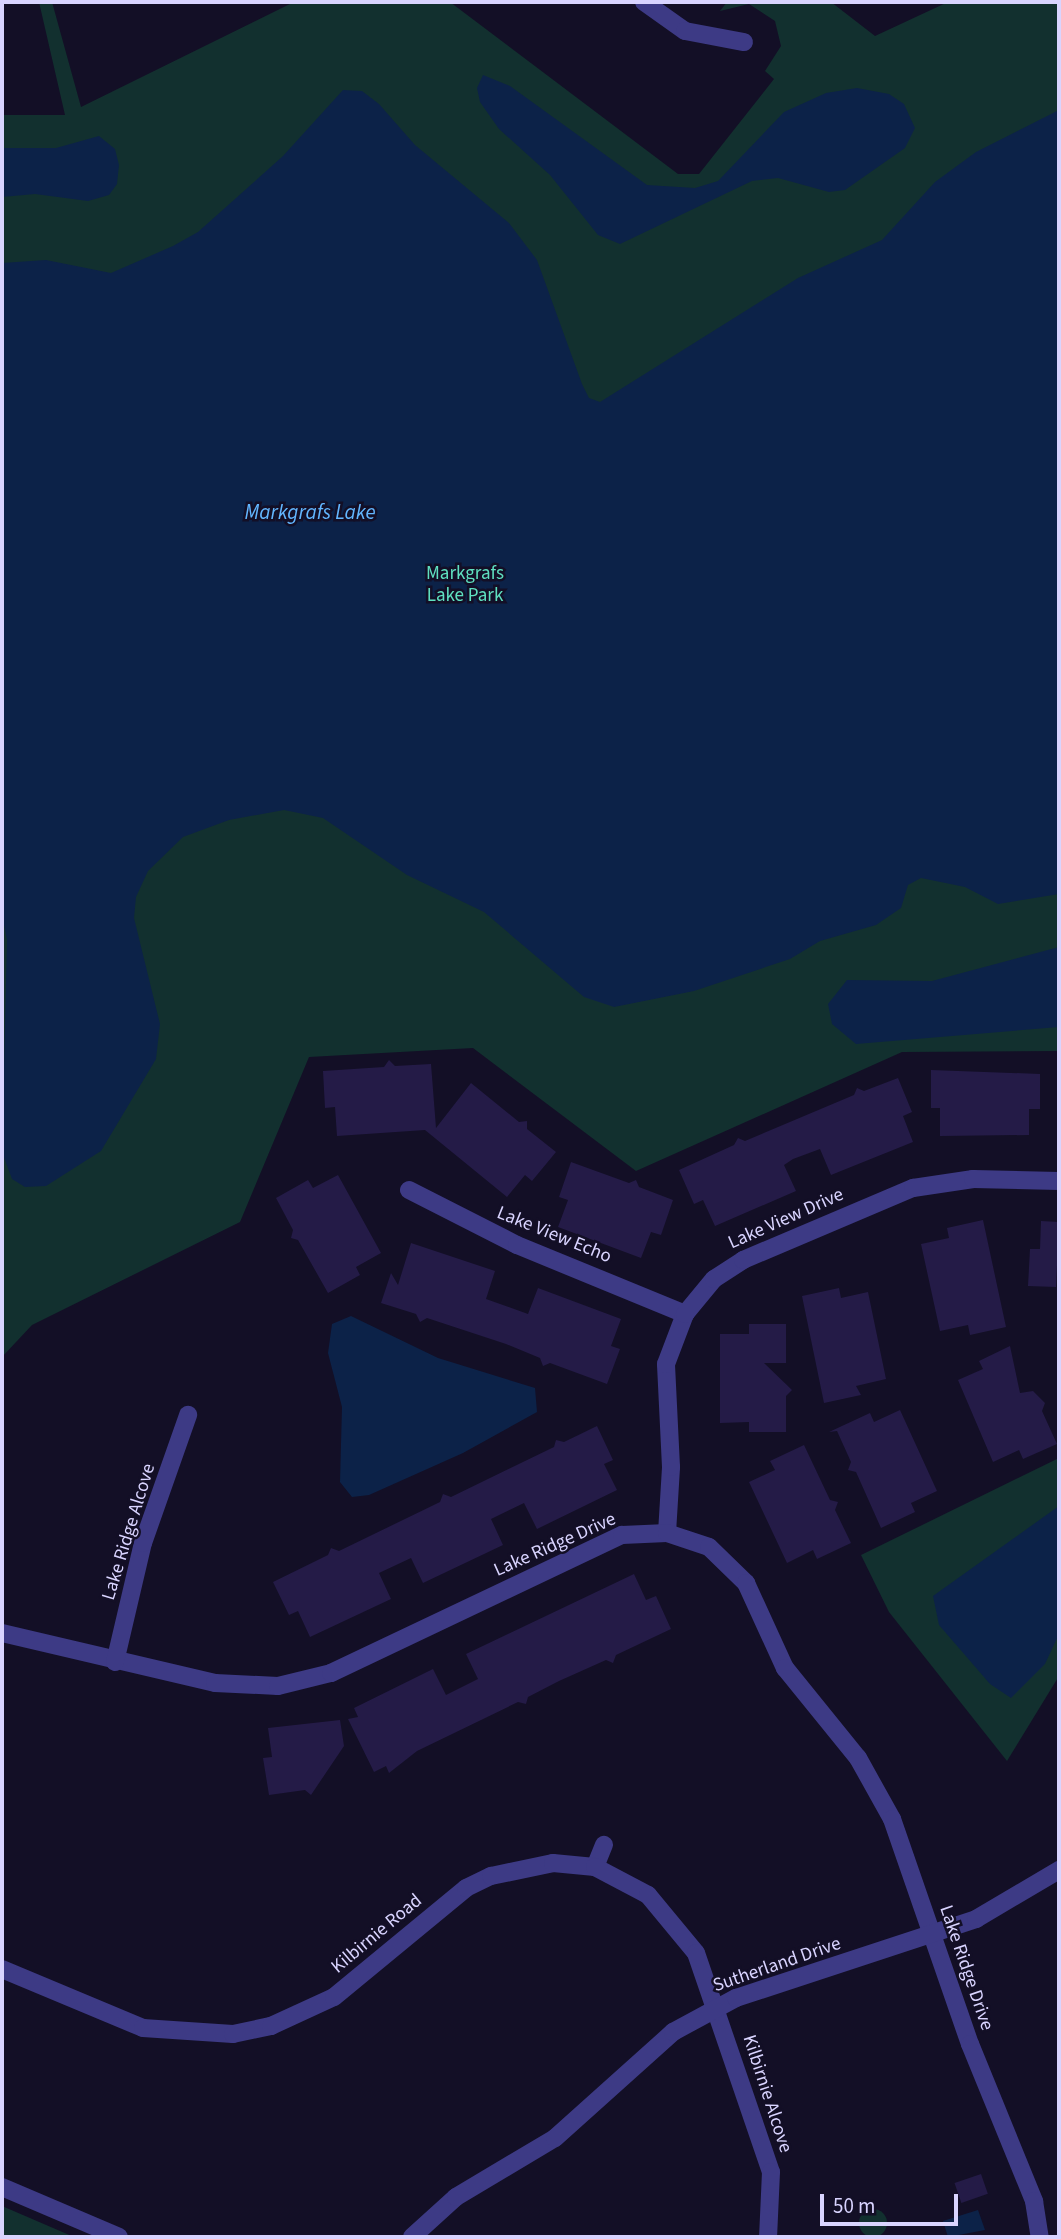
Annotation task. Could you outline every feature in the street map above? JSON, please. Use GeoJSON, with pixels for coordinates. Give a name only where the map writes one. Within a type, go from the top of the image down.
{"type":"FeatureCollection","features":[{"type":"Feature","properties":{"kind":"street"},"geometry":{"type":"LineString","coordinates":[[644,2],[685,31],[744,42]]}},
{"type":"Feature","properties":{"kind":"street","name":"Lake View Drive"},"geometry":{"type":"LineString","coordinates":[[667,1533],[671,1457],[665,1373],[685,1314],[708,1285],[736,1264],[895,1194],[973,1179],[1059,1181]]}},
{"type":"Feature","properties":{"kind":"street","name":"Lake View Echo"},"geometry":{"type":"LineString","coordinates":[[409,1190],[517,1245],[685,1314]]}},
{"type":"Feature","properties":{"kind":"street","name":"Lake Ridge Alcove"},"geometry":{"type":"LineString","coordinates":[[115,1662],[143,1543],[188,1415]]}},
{"type":"Feature","properties":{"kind":"street","name":"Lake Ridge Drive"},"geometry":{"type":"LineString","coordinates":[[2,1633],[115,1662],[236,1686],[301,1682],[342,1669],[614,1538],[667,1533],[709,1547],[746,1583],[785,1668],[878,1789],[979,2069],[1030,2191],[1040,2237]]}},
{"type":"Feature","properties":{"kind":"street"},"geometry":{"type":"LineString","coordinates":[[595,1867],[604,1845]]}},
{"type":"Feature","properties":{"kind":"street","name":"Kilbirnie Road"},"geometry":{"type":"LineString","coordinates":[[2,1969],[143,2028],[233,2034],[271,2026],[334,1997],[451,1900],[491,1876],[553,1863],[595,1867],[625,1880],[668,1914],[696,1954],[716,2007]]}},
{"type":"Feature","properties":{"kind":"street","name":"Sutherland Drive"},"geometry":{"type":"LineString","coordinates":[[412,2237],[456,2197],[555,2138],[647,2052],[716,2007],[976,1919],[1059,1870]]}},
{"type":"Feature","properties":{"kind":"street","name":"Kilbirnie Alcove"},"geometry":{"type":"LineString","coordinates":[[716,2007],[771,2172],[768,2237]]}},
{"type":"Feature","properties":{"kind":"street"},"geometry":{"type":"LineString","coordinates":[[2,2187],[119,2237]]}},
{"type":"Feature","properties":{"kind":"street"},"geometry":{"type":"LineString","coordinates":[[426,2237],[433,2217]]}},
{"type":"Feature","properties":{"kind":"green space","name":"Markgrafs Lake"},"geometry":{"type":"Polygon","coordinates":[[[39,2],[52,2],[81,107],[294,2],[450,2],[678,174],[699,174],[774,79],[765,71],[781,46],[775,21],[749,4],[720,11],[727,2],[831,2],[875,36],[948,2],[1059,2],[1059,1051],[902,1052],[636,1171],[473,1048],[309,1057],[240,1222],[32,1325],[2,1357],[2,115],[65,115],[39,2]]]}},
{"type":"Feature","properties":{"kind":"green space"},"geometry":{"type":"Polygon","coordinates":[[[1059,1458],[1059,1676],[1007,1761],[889,1612],[861,1555],[1059,1458]]]}},
{"type":"Feature","properties":{"kind":"green space"},"geometry":{"type":"Polygon","coordinates":[[[2,2206],[74,2237],[2,2237],[2,2206]]]}},
{"type":"Feature","properties":{"kind":"green space"},"geometry":{"type":"Polygon","coordinates":[[[873,2209],[883,2213],[887,2223],[883,2233],[873,2237],[863,2233],[859,2223],[863,2213],[873,2209]]]}},
{"type":"Feature","properties":{"kind":"water"},"geometry":{"type":"Polygon","coordinates":[[[483,75],[510,86],[647,185],[695,188],[718,181],[784,112],[826,93],[857,88],[889,94],[904,104],[915,128],[905,148],[845,190],[829,192],[778,178],[752,181],[620,244],[598,235],[550,175],[499,129],[480,102],[477,88],[483,75]]]}},
{"type":"Feature","properties":{"kind":"water","name":"Markgrafs Lake"},"geometry":{"type":"Polygon","coordinates":[[[343,90],[362,91],[379,104],[415,145],[509,223],[537,260],[582,384],[589,398],[600,402],[798,278],[882,240],[935,182],[976,152],[1059,110],[1059,894],[998,904],[965,887],[921,878],[908,885],[901,908],[876,925],[820,941],[790,959],[694,991],[614,1007],[584,997],[484,912],[407,875],[323,818],[284,810],[229,820],[183,837],[148,871],[136,897],[134,918],[160,1024],[156,1059],[101,1151],[46,1186],[25,1187],[12,1179],[2,1152],[7,940],[2,914],[2,263],[46,260],[111,273],[173,246],[198,232],[283,156],[343,90]]]}},
{"type":"Feature","properties":{"kind":"water"},"geometry":{"type":"Polygon","coordinates":[[[99,136],[115,149],[119,165],[117,184],[109,195],[88,201],[35,194],[2,197],[2,148],[56,148],[99,136]]]}},
{"type":"Feature","properties":{"kind":"water"},"geometry":{"type":"Polygon","coordinates":[[[1059,947],[1059,1027],[856,1044],[832,1024],[828,1004],[847,980],[932,981],[1059,947]]]}},
{"type":"Feature","properties":{"kind":"water"},"geometry":{"type":"Polygon","coordinates":[[[351,1316],[438,1358],[535,1388],[537,1412],[463,1453],[369,1495],[352,1497],[340,1482],[342,1407],[328,1353],[332,1324],[351,1316]]]}},
{"type":"Feature","properties":{"kind":"water"},"geometry":{"type":"Polygon","coordinates":[[[1059,1506],[1059,1634],[1045,1664],[1011,1698],[990,1684],[939,1625],[933,1596],[1059,1506]]]}},
{"type":"Feature","properties":{"kind":"water"},"geometry":{"type":"Polygon","coordinates":[[[978,2210],[985,2230],[948,2237],[943,2221],[978,2210]]]}},
{"type":"Feature","properties":{"kind":"building"},"geometry":{"type":"Polygon","coordinates":[[[389,1060],[395,1066],[431,1064],[436,1128],[471,1083],[519,1122],[527,1121],[527,1129],[556,1152],[532,1181],[525,1175],[507,1197],[425,1130],[337,1136],[335,1107],[325,1108],[323,1071],[384,1067],[389,1060]]]}},
{"type":"Feature","properties":{"kind":"building"},"geometry":{"type":"Polygon","coordinates":[[[931,1070],[1040,1074],[1040,1109],[1029,1109],[1029,1135],[940,1136],[940,1108],[931,1108],[931,1070]]]}},
{"type":"Feature","properties":{"kind":"building"},"geometry":{"type":"Polygon","coordinates":[[[898,1078],[912,1112],[903,1116],[913,1142],[831,1175],[820,1149],[793,1159],[784,1165],[796,1191],[715,1226],[703,1200],[694,1204],[679,1170],[734,1145],[738,1138],[745,1141],[854,1095],[857,1088],[864,1091],[898,1078]]]}},
{"type":"Feature","properties":{"kind":"building"},"geometry":{"type":"Polygon","coordinates":[[[571,1162],[629,1183],[636,1180],[639,1187],[673,1200],[661,1235],[651,1232],[641,1258],[558,1227],[568,1200],[559,1197],[571,1162]]]}},
{"type":"Feature","properties":{"kind":"building"},"geometry":{"type":"Polygon","coordinates":[[[338,1175],[381,1253],[356,1267],[360,1275],[328,1293],[298,1240],[291,1238],[293,1230],[276,1198],[308,1180],[313,1188],[338,1175]]]}},
{"type":"Feature","properties":{"kind":"building"},"geometry":{"type":"Polygon","coordinates":[[[983,1220],[1006,1327],[970,1335],[968,1325],[940,1331],[921,1244],[949,1238],[947,1228],[983,1220]]]}},
{"type":"Feature","properties":{"kind":"building"},"geometry":{"type":"Polygon","coordinates":[[[1041,1221],[1059,1222],[1056,1287],[1028,1286],[1030,1249],[1040,1249],[1041,1221]]]}},
{"type":"Feature","properties":{"kind":"building"},"geometry":{"type":"Polygon","coordinates":[[[411,1243],[495,1271],[486,1299],[528,1314],[538,1288],[621,1319],[611,1346],[620,1349],[607,1384],[550,1363],[543,1366],[540,1358],[506,1344],[427,1318],[420,1322],[416,1314],[381,1303],[391,1273],[398,1285],[411,1243]]]}},
{"type":"Feature","properties":{"kind":"building"},"geometry":{"type":"Polygon","coordinates":[[[839,1288],[841,1298],[868,1292],[886,1379],[856,1386],[861,1395],[824,1403],[802,1296],[839,1288]]]}},
{"type":"Feature","properties":{"kind":"building"},"geometry":{"type":"Polygon","coordinates":[[[749,1324],[786,1324],[786,1363],[764,1363],[792,1390],[786,1396],[786,1432],[749,1432],[749,1422],[720,1423],[720,1334],[749,1334],[749,1324]]]}},
{"type":"Feature","properties":{"kind":"building"},"geometry":{"type":"Polygon","coordinates":[[[1010,1346],[1020,1393],[1033,1391],[1045,1403],[1042,1411],[1057,1444],[1023,1459],[1019,1450],[993,1462],[958,1380],[983,1369],[979,1361],[1010,1346]]]}},
{"type":"Feature","properties":{"kind":"building"},"geometry":{"type":"Polygon","coordinates":[[[900,1410],[937,1491],[911,1503],[915,1512],[881,1528],[856,1472],[848,1470],[851,1462],[837,1431],[829,1432],[870,1413],[874,1422],[900,1410]]]}},
{"type":"Feature","properties":{"kind":"building"},"geometry":{"type":"Polygon","coordinates":[[[597,1426],[613,1460],[604,1464],[617,1490],[537,1529],[524,1503],[491,1519],[503,1545],[423,1583],[411,1558],[379,1573],[391,1599],[310,1637],[298,1611],[289,1615],[273,1582],[328,1555],[331,1548],[339,1551],[440,1502],[443,1494],[451,1497],[554,1447],[556,1440],[564,1442],[597,1426]]]}},
{"type":"Feature","properties":{"kind":"building"},"geometry":{"type":"Polygon","coordinates":[[[804,1445],[830,1500],[838,1502],[835,1510],[851,1543],[817,1559],[813,1550],[787,1563],[749,1482],[775,1470],[770,1461],[804,1445]]]}},
{"type":"Feature","properties":{"kind":"building"},"geometry":{"type":"Polygon","coordinates":[[[634,1574],[646,1600],[656,1596],[671,1629],[616,1655],[613,1663],[606,1660],[559,1681],[528,1697],[526,1704],[518,1702],[417,1751],[389,1773],[386,1766],[374,1772],[348,1719],[358,1717],[354,1708],[433,1669],[446,1695],[478,1679],[466,1654],[634,1574]]]}},
{"type":"Feature","properties":{"kind":"building"},"geometry":{"type":"Polygon","coordinates":[[[340,1720],[344,1746],[311,1795],[305,1790],[269,1795],[263,1758],[272,1757],[268,1728],[340,1720]]]}},
{"type":"Feature","properties":{"kind":"building"},"geometry":{"type":"Polygon","coordinates":[[[981,2174],[988,2194],[961,2203],[955,2183],[981,2174]]]}},
{"type":"Feature","properties":{"kind":"park label","name":"Markgrafs Lake Park"},"geometry":{"type":"Point","coordinates":[465,585]}}]}
